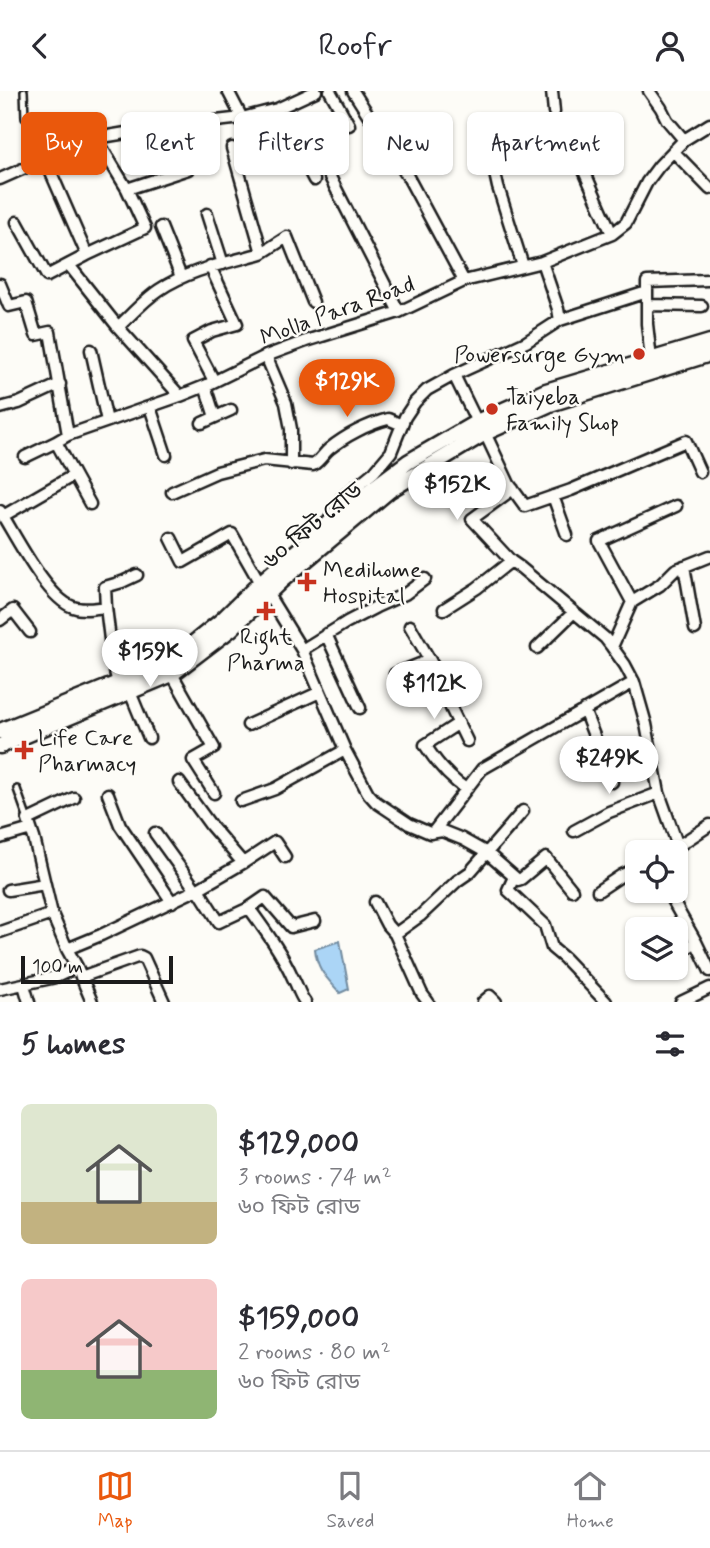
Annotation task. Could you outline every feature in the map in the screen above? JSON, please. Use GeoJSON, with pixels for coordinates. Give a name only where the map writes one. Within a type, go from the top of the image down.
{"type":"FeatureCollection","features":[{"type":"Feature","properties":{"kind":"street"},"geometry":{"type":"LineString","coordinates":[[228,91],[239,112]]}},
{"type":"Feature","properties":{"kind":"street"},"geometry":{"type":"LineString","coordinates":[[291,91],[297,101]]}},
{"type":"Feature","properties":{"kind":"street"},"geometry":{"type":"LineString","coordinates":[[265,112],[316,91]]}},
{"type":"Feature","properties":{"kind":"street"},"geometry":{"type":"LineString","coordinates":[[330,91],[342,112]]}},
{"type":"Feature","properties":{"kind":"street"},"geometry":{"type":"LineString","coordinates":[[353,91],[408,177],[464,281]]}},
{"type":"Feature","properties":{"kind":"street"},"geometry":{"type":"LineString","coordinates":[[552,91],[554,112]]}},
{"type":"Feature","properties":{"kind":"street"},"geometry":{"type":"LineString","coordinates":[[649,91],[667,120],[684,140]]}},
{"type":"Feature","properties":{"kind":"street"},"geometry":{"type":"LineString","coordinates":[[277,109],[314,180]]}},
{"type":"Feature","properties":{"kind":"street"},"geometry":{"type":"LineString","coordinates":[[705,127],[710,139]]}},
{"type":"Feature","properties":{"kind":"street","name":"Molla Para Road"},"geometry":{"type":"LineString","coordinates":[[25,457],[68,435],[209,384],[266,356],[399,312],[464,281],[542,262],[612,234],[626,223],[647,182],[673,151],[684,140],[705,127]]}},
{"type":"Feature","properties":{"kind":"street"},"geometry":{"type":"LineString","coordinates":[[17,222],[47,276],[145,227],[96,138],[121,134]]}},
{"type":"Feature","properties":{"kind":"street"},"geometry":{"type":"LineString","coordinates":[[232,148],[262,253]]}},
{"type":"Feature","properties":{"kind":"street"},"geometry":{"type":"LineString","coordinates":[[673,151],[710,189]]}},
{"type":"Feature","properties":{"kind":"street"},"geometry":{"type":"LineString","coordinates":[[0,179],[45,159],[87,255]]}},
{"type":"Feature","properties":{"kind":"street"},"geometry":{"type":"LineString","coordinates":[[127,190],[171,175]]}},
{"type":"Feature","properties":{"kind":"street"},"geometry":{"type":"LineString","coordinates":[[495,175],[523,265]]}},
{"type":"Feature","properties":{"kind":"street"},"geometry":{"type":"LineString","coordinates":[[586,175],[612,234]]}},
{"type":"Feature","properties":{"kind":"street"},"geometry":{"type":"LineString","coordinates":[[330,177],[399,312]]}},
{"type":"Feature","properties":{"kind":"street"},"geometry":{"type":"LineString","coordinates":[[207,213],[223,264]]}},
{"type":"Feature","properties":{"kind":"street"},"geometry":{"type":"LineString","coordinates":[[161,227],[181,277]]}},
{"type":"Feature","properties":{"kind":"street"},"geometry":{"type":"LineString","coordinates":[[118,327],[157,291],[181,277],[210,266],[262,253],[287,237],[313,302]]}},
{"type":"Feature","properties":{"kind":"street"},"geometry":{"type":"LineString","coordinates":[[542,262],[560,320]]}},
{"type":"Feature","properties":{"kind":"street"},"geometry":{"type":"LineString","coordinates":[[69,265],[118,327],[180,396]]}},
{"type":"Feature","properties":{"kind":"street"},"geometry":{"type":"LineString","coordinates":[[210,266],[237,324],[212,331],[193,341],[209,384],[215,417]]}},
{"type":"Feature","properties":{"kind":"street"},"geometry":{"type":"LineString","coordinates":[[651,359],[647,324],[647,282],[708,280]]}},
{"type":"Feature","properties":{"kind":"street"},"geometry":{"type":"LineString","coordinates":[[0,284],[4,307],[26,302],[36,335],[50,332],[68,435]]}},
{"type":"Feature","properties":{"kind":"street"},"geometry":{"type":"LineString","coordinates":[[321,531],[342,498],[386,459],[415,402],[428,390],[526,342],[560,320],[647,292]]}},
{"type":"Feature","properties":{"kind":"street"},"geometry":{"type":"LineString","coordinates":[[647,305],[702,306]]}},
{"type":"Feature","properties":{"kind":"street","name":"৬০ ফিট রোড"},"geometry":{"type":"LineString","coordinates":[[591,384],[651,359],[710,342]]}},
{"type":"Feature","properties":{"kind":"street"},"geometry":{"type":"LineString","coordinates":[[91,350],[107,421]]}},
{"type":"Feature","properties":{"kind":"street","name":"৬০ ফিট রোড"},"geometry":{"type":"LineString","coordinates":[[0,731],[95,700],[130,692],[172,674],[231,629],[264,588],[321,531],[408,462],[481,427],[546,391],[591,384],[710,354]]}},
{"type":"Feature","properties":{"kind":"street"},"geometry":{"type":"LineString","coordinates":[[266,356],[286,403],[291,429],[291,464]]}},
{"type":"Feature","properties":{"kind":"street"},"geometry":{"type":"LineString","coordinates":[[454,375],[513,489],[525,506],[686,441],[700,472]]}},
{"type":"Feature","properties":{"kind":"street"},"geometry":{"type":"LineString","coordinates":[[0,408],[19,403],[60,384]]}},
{"type":"Feature","properties":{"kind":"street"},"geometry":{"type":"LineString","coordinates":[[150,407],[166,455]]}},
{"type":"Feature","properties":{"kind":"street"},"geometry":{"type":"LineString","coordinates":[[202,423],[231,410]]}},
{"type":"Feature","properties":{"kind":"street"},"geometry":{"type":"LineString","coordinates":[[173,492],[217,472],[264,460],[309,466],[317,463],[327,450],[351,435],[382,421],[388,419],[402,425]]}},
{"type":"Feature","properties":{"kind":"street","name":"৬০ ফিট রোড"},"geometry":{"type":"LineString","coordinates":[[0,746],[95,700],[118,683],[175,658],[390,490],[481,427]]}},
{"type":"Feature","properties":{"kind":"street"},"geometry":{"type":"LineString","coordinates":[[56,442],[90,504]]}},
{"type":"Feature","properties":{"kind":"street"},"geometry":{"type":"LineString","coordinates":[[74,475],[1,514],[48,587],[60,600],[72,607],[83,609],[106,607]]}},
{"type":"Feature","properties":{"kind":"street"},"geometry":{"type":"LineString","coordinates":[[513,489],[472,519],[512,561],[605,638],[625,665],[634,682],[646,724],[659,793],[676,840]]}},
{"type":"Feature","properties":{"kind":"street"},"geometry":{"type":"LineString","coordinates":[[553,496],[567,535]]}},
{"type":"Feature","properties":{"kind":"street"},"geometry":{"type":"LineString","coordinates":[[632,602],[599,541],[676,506]]}},
{"type":"Feature","properties":{"kind":"street"},"geometry":{"type":"LineString","coordinates":[[172,538],[183,562],[232,534],[302,650],[345,750],[368,793],[376,802],[409,824],[430,833],[442,831],[462,839],[486,853],[517,880],[546,858],[572,890]]}},
{"type":"Feature","properties":{"kind":"street"},"geometry":{"type":"LineString","coordinates":[[612,647],[632,602],[660,585],[676,570],[710,556]]}},
{"type":"Feature","properties":{"kind":"street"},"geometry":{"type":"LineString","coordinates":[[444,609],[512,561]]}},
{"type":"Feature","properties":{"kind":"street"},"geometry":{"type":"LineString","coordinates":[[684,566],[695,629]]}},
{"type":"Feature","properties":{"kind":"street"},"geometry":{"type":"LineString","coordinates":[[118,683],[113,664],[105,587],[137,575]]}},
{"type":"Feature","properties":{"kind":"street"},"geometry":{"type":"LineString","coordinates":[[302,650],[326,634],[405,594],[425,579]]}},
{"type":"Feature","properties":{"kind":"street"},"geometry":{"type":"LineString","coordinates":[[0,620],[13,610],[30,632]]}},
{"type":"Feature","properties":{"kind":"street"},"geometry":{"type":"LineString","coordinates":[[537,648],[574,612]]}},
{"type":"Feature","properties":{"kind":"street"},"geometry":{"type":"LineString","coordinates":[[410,626],[443,683],[451,708],[467,741]]}},
{"type":"Feature","properties":{"kind":"street"},"geometry":{"type":"LineString","coordinates":[[326,634],[360,708]]}},
{"type":"Feature","properties":{"kind":"street"},"geometry":{"type":"LineString","coordinates":[[395,674],[430,660]]}},
{"type":"Feature","properties":{"kind":"street"},"geometry":{"type":"LineString","coordinates":[[172,674],[214,748],[193,760],[214,793]]}},
{"type":"Feature","properties":{"kind":"street"},"geometry":{"type":"LineString","coordinates":[[434,831],[482,769],[634,682]]}},
{"type":"Feature","properties":{"kind":"street"},"geometry":{"type":"LineString","coordinates":[[130,692],[149,738]]}},
{"type":"Feature","properties":{"kind":"street"},"geometry":{"type":"LineString","coordinates":[[248,725],[320,692]]}},
{"type":"Feature","properties":{"kind":"street"},"geometry":{"type":"LineString","coordinates":[[584,711],[612,782]]}},
{"type":"Feature","properties":{"kind":"street"},"geometry":{"type":"LineString","coordinates":[[459,723],[425,745],[454,781],[466,789]]}},
{"type":"Feature","properties":{"kind":"street"},"geometry":{"type":"LineString","coordinates":[[241,801],[275,789],[345,750]]}},
{"type":"Feature","properties":{"kind":"street"},"geometry":{"type":"LineString","coordinates":[[179,782],[211,826],[243,863]]}},
{"type":"Feature","properties":{"kind":"street"},"geometry":{"type":"LineString","coordinates":[[574,831],[609,813],[659,793]]}},
{"type":"Feature","properties":{"kind":"street"},"geometry":{"type":"LineString","coordinates":[[108,794],[120,825],[172,902]]}},
{"type":"Feature","properties":{"kind":"street"},"geometry":{"type":"LineString","coordinates":[[0,838],[29,825],[74,798]]}},
{"type":"Feature","properties":{"kind":"street"},"geometry":{"type":"LineString","coordinates":[[395,934],[470,872],[523,811]]}},
{"type":"Feature","properties":{"kind":"street"},"geometry":{"type":"LineString","coordinates":[[29,825],[52,914],[92,1002]]}},
{"type":"Feature","properties":{"kind":"street"},"geometry":{"type":"LineString","coordinates":[[687,840],[710,825]]}},
{"type":"Feature","properties":{"kind":"street"},"geometry":{"type":"LineString","coordinates":[[155,833],[219,922],[265,897],[291,927],[315,921]]}},
{"type":"Feature","properties":{"kind":"street"},"geometry":{"type":"LineString","coordinates":[[67,949],[197,890],[275,842],[285,857]]}},
{"type":"Feature","properties":{"kind":"street"},"geometry":{"type":"LineString","coordinates":[[598,891],[625,874]]}},
{"type":"Feature","properties":{"kind":"street"},"geometry":{"type":"LineString","coordinates":[[514,877],[508,890],[545,925],[552,948],[600,1000]]}},
{"type":"Feature","properties":{"kind":"street"},"geometry":{"type":"LineString","coordinates":[[8,890],[46,884]]}},
{"type":"Feature","properties":{"kind":"street"},"geometry":{"type":"LineString","coordinates":[[375,902],[395,934],[422,995],[428,1002]]}},
{"type":"Feature","properties":{"kind":"street"},"geometry":{"type":"LineString","coordinates":[[674,903],[710,971]]}},
{"type":"Feature","properties":{"kind":"street"},"geometry":{"type":"LineString","coordinates":[[249,908],[294,978],[299,994],[305,1002]]}},
{"type":"Feature","properties":{"kind":"street"},"geometry":{"type":"LineString","coordinates":[[0,932],[52,914]]}},
{"type":"Feature","properties":{"kind":"street"},"geometry":{"type":"LineString","coordinates":[[688,947],[696,942]]}},
{"type":"Feature","properties":{"kind":"street"},"geometry":{"type":"LineString","coordinates":[[0,989],[79,972],[140,955],[144,958],[164,1002]]}},
{"type":"Feature","properties":{"kind":"street"},"geometry":{"type":"LineString","coordinates":[[24,985],[29,1002]]}},
{"type":"Feature","properties":{"kind":"street"},"geometry":{"type":"LineString","coordinates":[[681,1002],[710,988]]}},
{"type":"Feature","properties":{"kind":"street"},"geometry":{"type":"LineString","coordinates":[[483,1002],[490,996],[496,1002]]}},
{"type":"Feature","properties":{"kind":"lane"},"geometry":{"type":"LineString","coordinates":[[24,91],[25,112]]}},
{"type":"Feature","properties":{"kind":"lane"},"geometry":{"type":"LineString","coordinates":[[17,789],[29,825]]}},
{"type":"Feature","properties":{"kind":"water"},"geometry":{"type":"Polygon","coordinates":[[[340,941],[349,989],[340,993],[320,968],[315,949],[340,941]]]}},
{"type":"Feature","properties":{"kind":"place","name":"Powersurge Gym"},"geometry":{"type":"Point","coordinates":[639,354]}},
{"type":"Feature","properties":{"kind":"place","name":"Taiyeba Family Shop"},"geometry":{"type":"Point","coordinates":[492,409]}},
{"type":"Feature","properties":{"kind":"place","name":"Medihome Hospital"},"geometry":{"type":"Point","coordinates":[307,582]}},
{"type":"Feature","properties":{"kind":"place","name":"Right Pharma"},"geometry":{"type":"Point","coordinates":[266,611]}},
{"type":"Feature","properties":{"kind":"place","name":"Life Care Pharmacy"},"geometry":{"type":"Point","coordinates":[24,750]}}]}
